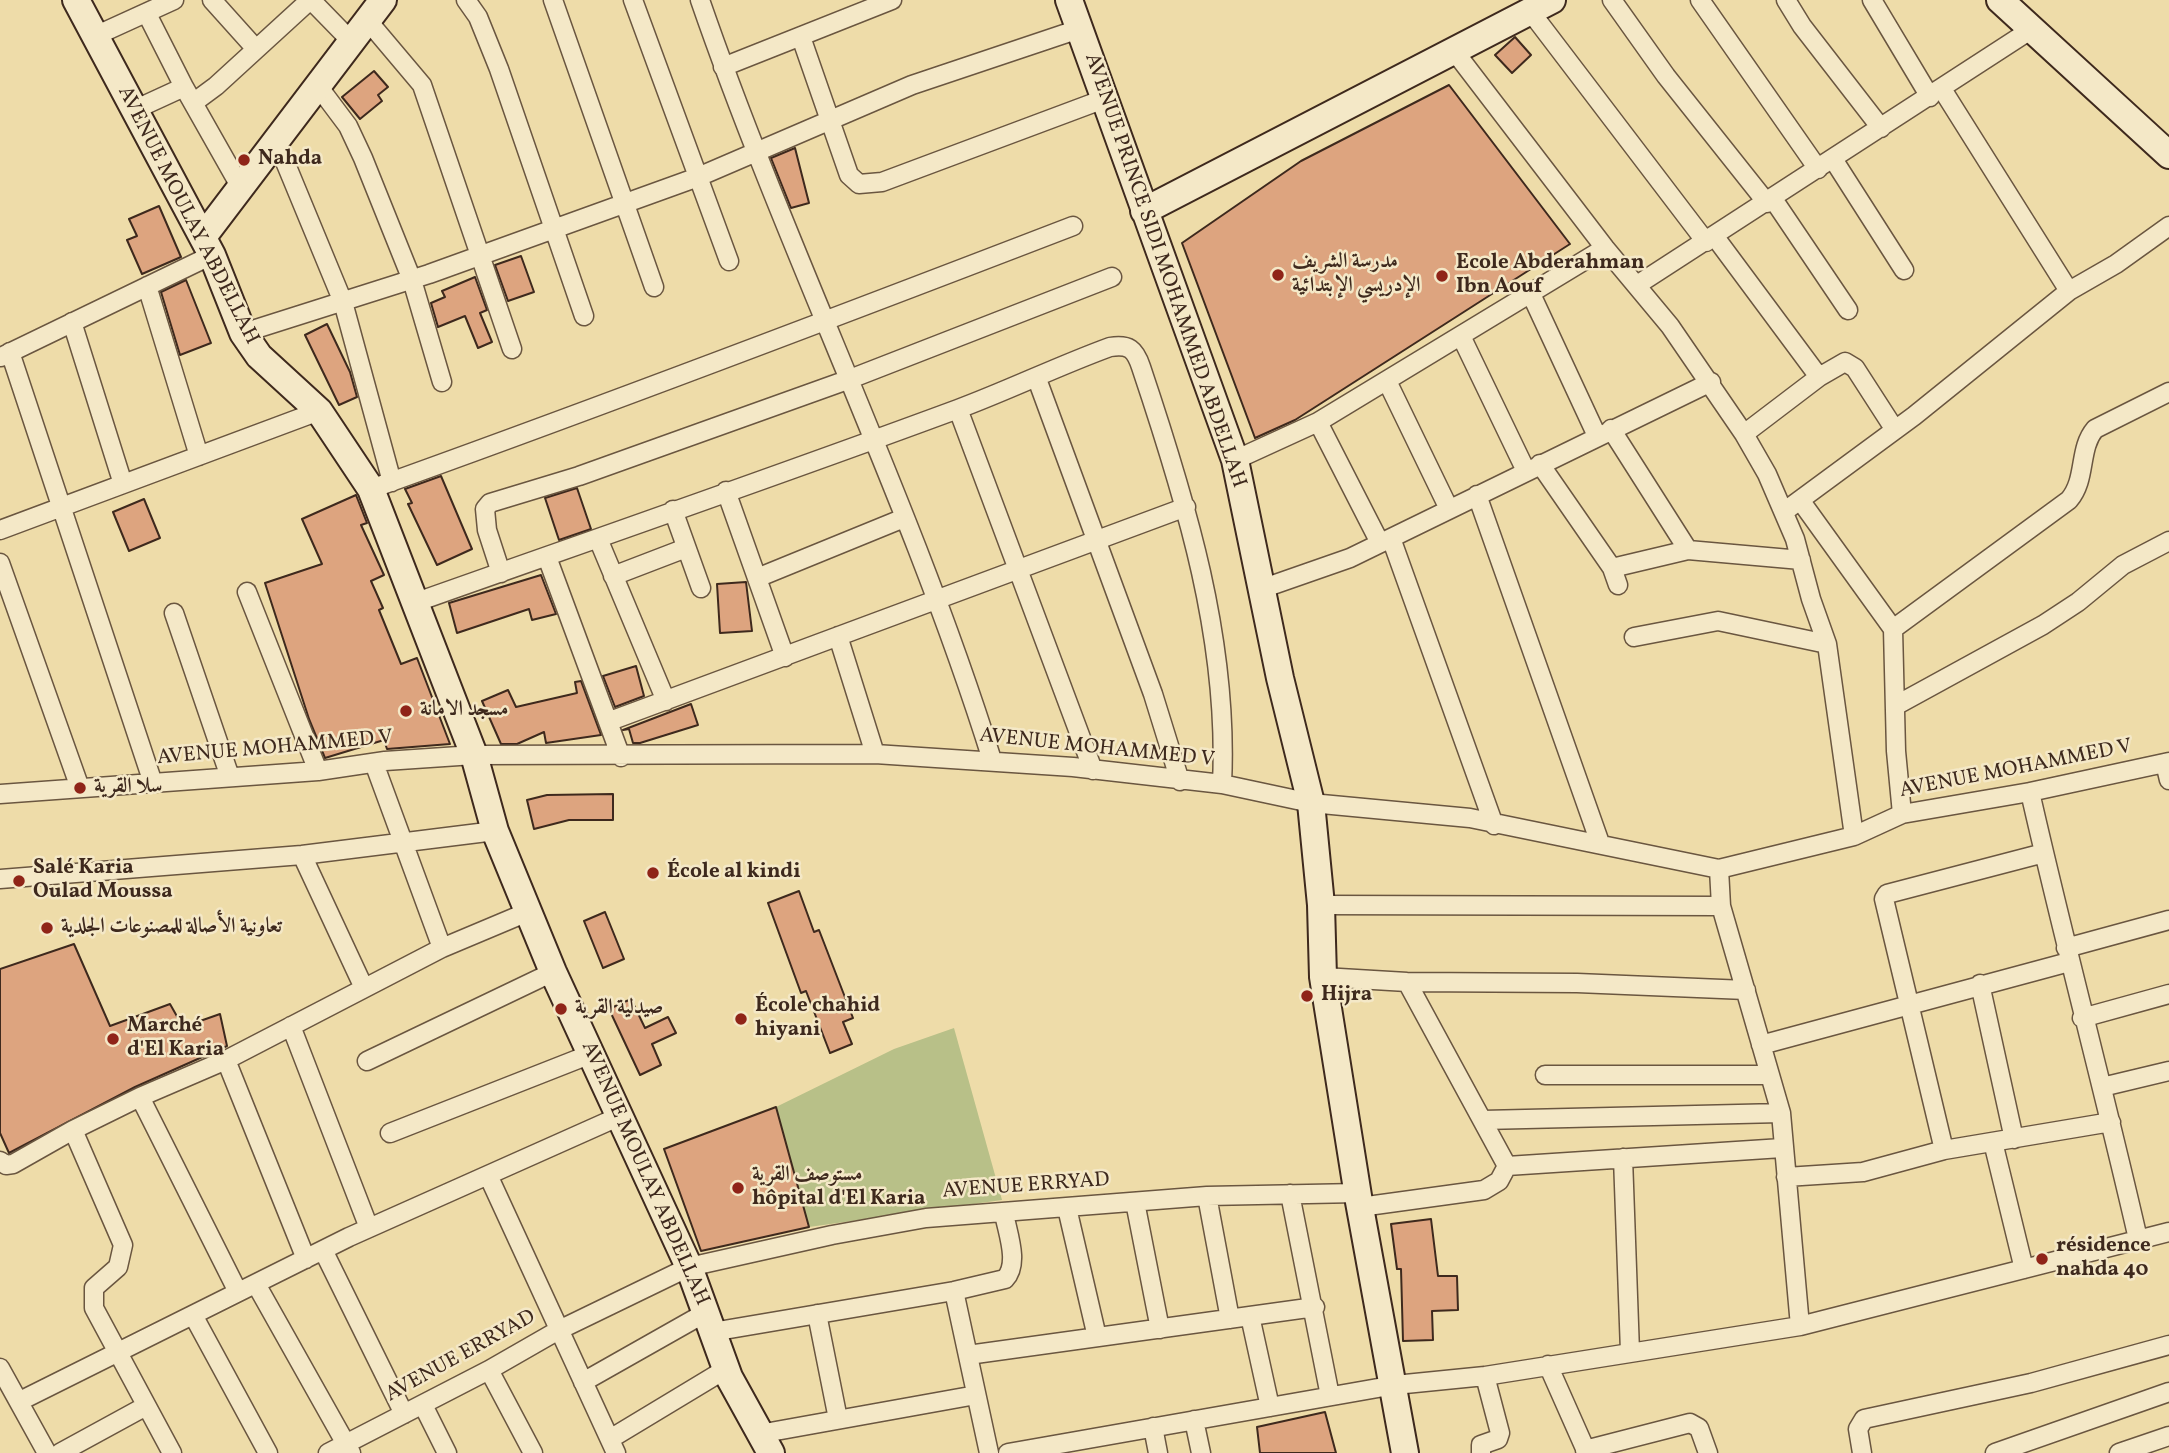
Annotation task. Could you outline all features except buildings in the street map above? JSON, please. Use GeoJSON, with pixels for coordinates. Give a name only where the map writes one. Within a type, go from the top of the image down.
{"type":"FeatureCollection","features":[{"type":"Feature","properties":{"kind":"street","name":"AVENUE MOULAY ABDELLAH"},"geometry":{"type":"LineString","coordinates":[[76,0],[207,246],[243,334],[259,356],[319,411],[381,485],[414,604],[474,755],[495,831],[553,972],[689,1267],[726,1369],[761,1446]]}},
{"type":"Feature","properties":{"kind":"street"},"geometry":{"type":"LineString","coordinates":[[95,36],[147,15],[174,0]]}},
{"type":"Feature","properties":{"kind":"street"},"geometry":{"type":"LineString","coordinates":[[212,0],[256,49]]}},
{"type":"Feature","properties":{"kind":"street"},"geometry":{"type":"LineString","coordinates":[[193,103],[311,0],[351,41]]}},
{"type":"Feature","properties":{"kind":"street"},"geometry":{"type":"LineString","coordinates":[[466,0],[478,18],[499,69],[584,316]]}},
{"type":"Feature","properties":{"kind":"street"},"geometry":{"type":"LineString","coordinates":[[553,0],[622,203],[654,287]]}},
{"type":"Feature","properties":{"kind":"street"},"geometry":{"type":"LineString","coordinates":[[633,0],[729,261]]}},
{"type":"Feature","properties":{"kind":"street"},"geometry":{"type":"LineString","coordinates":[[700,0],[756,151],[905,518],[992,760]]}},
{"type":"Feature","properties":{"kind":"street"},"geometry":{"type":"LineString","coordinates":[[723,67],[892,0]]}},
{"type":"Feature","properties":{"kind":"street","name":"AVENUE PRINCE SIDI MOHAMMED ABDELLAH"},"geometry":{"type":"LineString","coordinates":[[1069,0],[1235,460],[1264,588],[1280,678],[1311,803],[1321,905],[1323,977],[1359,1200],[1395,1385],[1405,1453]]}},
{"type":"Feature","properties":{"kind":"street"},"geometry":{"type":"LineString","coordinates":[[1612,0],[1666,76],[1770,201],[1848,310]]}},
{"type":"Feature","properties":{"kind":"street"},"geometry":{"type":"LineString","coordinates":[[1700,0],[1904,270]]}},
{"type":"Feature","properties":{"kind":"street"},"geometry":{"type":"LineString","coordinates":[[1786,0],[1802,26],[1881,128]]}},
{"type":"Feature","properties":{"kind":"street"},"geometry":{"type":"LineString","coordinates":[[1872,0],[2068,291]]}},
{"type":"Feature","properties":{"kind":"street"},"geometry":{"type":"LineString","coordinates":[[2000,0],[2169,155]]}},
{"type":"Feature","properties":{"kind":"street"},"geometry":{"type":"LineString","coordinates":[[1144,211],[1541,6],[1710,239],[1819,377]]}},
{"type":"Feature","properties":{"kind":"street"},"geometry":{"type":"LineString","coordinates":[[153,783],[61,508],[5,355],[147,286],[207,246],[240,186],[375,10],[422,85],[512,349]]}},
{"type":"Feature","properties":{"kind":"street"},"geometry":{"type":"LineString","coordinates":[[147,15],[240,186]]}},
{"type":"Feature","properties":{"kind":"street"},"geometry":{"type":"LineString","coordinates":[[243,334],[412,280],[698,177],[912,85],[1079,29]]}},
{"type":"Feature","properties":{"kind":"street"},"geometry":{"type":"LineString","coordinates":[[1637,285],[2032,29]]}},
{"type":"Feature","properties":{"kind":"street"},"geometry":{"type":"LineString","coordinates":[[801,37],[849,175],[853,181],[864,185],[915,172],[1104,99]]}},
{"type":"Feature","properties":{"kind":"street"},"geometry":{"type":"LineString","coordinates":[[1455,51],[1711,382],[1744,433],[1784,511],[1826,644],[1854,835]]}},
{"type":"Feature","properties":{"kind":"street"},"geometry":{"type":"LineString","coordinates":[[318,86],[348,126],[412,280],[442,382]]}},
{"type":"Feature","properties":{"kind":"street"},"geometry":{"type":"LineString","coordinates":[[134,110],[184,87]]}},
{"type":"Feature","properties":{"kind":"street"},"geometry":{"type":"LineString","coordinates":[[276,140],[343,302],[381,485],[827,322],[864,304],[1073,226]]}},
{"type":"Feature","properties":{"kind":"street"},"geometry":{"type":"LineString","coordinates":[[1784,511],[1895,429],[2068,291],[2116,264],[2169,226]]}},
{"type":"Feature","properties":{"kind":"street"},"geometry":{"type":"LineString","coordinates":[[1235,460],[1318,422],[1605,248]]}},
{"type":"Feature","properties":{"kind":"street"},"geometry":{"type":"LineString","coordinates":[[501,573],[485,522],[485,509],[490,503],[579,476],[850,379],[1112,277]]}},
{"type":"Feature","properties":{"kind":"street"},"geometry":{"type":"LineString","coordinates":[[147,286],[199,456]]}},
{"type":"Feature","properties":{"kind":"street"},"geometry":{"type":"LineString","coordinates":[[1531,294],[1604,433],[1688,550]]}},
{"type":"Feature","properties":{"kind":"street"},"geometry":{"type":"LineString","coordinates":[[72,322],[123,484]]}},
{"type":"Feature","properties":{"kind":"street"},"geometry":{"type":"LineString","coordinates":[[1461,337],[1533,468],[1615,577],[1688,550],[1801,559]]}},
{"type":"Feature","properties":{"kind":"street"},"geometry":{"type":"LineString","coordinates":[[414,604],[599,541],[673,510],[958,409],[1110,347],[1129,347],[1134,350],[1197,547],[1211,632],[1221,724],[1222,784]]}},
{"type":"Feature","properties":{"kind":"street"},"geometry":{"type":"LineString","coordinates":[[1744,433],[1819,377],[1845,362],[1850,363],[1895,429]]}},
{"type":"Feature","properties":{"kind":"street"},"geometry":{"type":"LineString","coordinates":[[1037,379],[1153,694],[1180,781]]}},
{"type":"Feature","properties":{"kind":"street"},"geometry":{"type":"LineString","coordinates":[[1387,381],[1449,509]]}},
{"type":"Feature","properties":{"kind":"street"},"geometry":{"type":"LineString","coordinates":[[1264,588],[1350,558],[1711,382]]}},
{"type":"Feature","properties":{"kind":"street"},"geometry":{"type":"LineString","coordinates":[[1894,629],[2069,500],[2080,485],[2088,439],[2095,429],[2169,393]]}},
{"type":"Feature","properties":{"kind":"street"},"geometry":{"type":"LineString","coordinates":[[958,409],[1016,571],[1059,674],[1093,770]]}},
{"type":"Feature","properties":{"kind":"street"},"geometry":{"type":"LineString","coordinates":[[0,530],[319,411]]}},
{"type":"Feature","properties":{"kind":"street"},"geometry":{"type":"LineString","coordinates":[[1318,422],[1385,540],[1493,825]]}},
{"type":"Feature","properties":{"kind":"street"},"geometry":{"type":"LineString","coordinates":[[726,491],[785,657]]}},
{"type":"Feature","properties":{"kind":"street"},"geometry":{"type":"LineString","coordinates":[[1477,495],[1600,844]]}},
{"type":"Feature","properties":{"kind":"street"},"geometry":{"type":"LineString","coordinates":[[1800,500],[1894,629],[1895,706],[1902,814]]}},
{"type":"Feature","properties":{"kind":"street"},"geometry":{"type":"LineString","coordinates":[[610,721],[1186,507]]}},
{"type":"Feature","properties":{"kind":"street"},"geometry":{"type":"LineString","coordinates":[[673,510],[701,588]]}},
{"type":"Feature","properties":{"kind":"street"},"geometry":{"type":"LineString","coordinates":[[757,578],[905,518]]}},
{"type":"Feature","properties":{"kind":"street"},"geometry":{"type":"LineString","coordinates":[[599,541],[666,701]]}},
{"type":"Feature","properties":{"kind":"street"},"geometry":{"type":"LineString","coordinates":[[1895,706],[2052,620],[2123,565],[2169,541]]}},
{"type":"Feature","properties":{"kind":"street"},"geometry":{"type":"LineString","coordinates":[[613,576],[686,548]]}},
{"type":"Feature","properties":{"kind":"street"},"geometry":{"type":"LineString","coordinates":[[547,557],[610,721],[621,757]]}},
{"type":"Feature","properties":{"kind":"street"},"geometry":{"type":"LineString","coordinates":[[0,563],[80,788]]}},
{"type":"Feature","properties":{"kind":"street"},"geometry":{"type":"LineString","coordinates":[[247,592],[318,771]]}},
{"type":"Feature","properties":{"kind":"street"},"geometry":{"type":"LineString","coordinates":[[174,613],[230,778]]}},
{"type":"Feature","properties":{"kind":"street"},"geometry":{"type":"LineString","coordinates":[[1634,637],[1718,621],[1826,644]]}},
{"type":"Feature","properties":{"kind":"street"},"geometry":{"type":"LineString","coordinates":[[838,636],[875,754]]}},
{"type":"Feature","properties":{"kind":"street","name":"AVENUE MOHAMMED V"},"geometry":{"type":"LineString","coordinates":[[0,794],[318,771],[374,763],[474,755],[621,757],[875,754],[992,760],[1222,784],[1311,803],[1470,818],[1493,825],[1719,869],[1854,835],[1902,814],[2167,768]]}},
{"type":"Feature","properties":{"kind":"street"},"geometry":{"type":"LineString","coordinates":[[374,763],[442,948]]}},
{"type":"Feature","properties":{"kind":"street"},"geometry":{"type":"LineString","coordinates":[[2030,792],[2082,1018],[2112,1122],[2138,1239]]}},
{"type":"Feature","properties":{"kind":"street"},"geometry":{"type":"LineString","coordinates":[[0,878],[302,855],[495,831]]}},
{"type":"Feature","properties":{"kind":"street"},"geometry":{"type":"LineString","coordinates":[[1944,1150],[1907,1005],[1884,903],[1885,895],[2044,853]]}},
{"type":"Feature","properties":{"kind":"street"},"geometry":{"type":"LineString","coordinates":[[302,855],[364,988]]}},
{"type":"Feature","properties":{"kind":"street"},"geometry":{"type":"LineString","coordinates":[[1719,869],[1721,906],[1781,1112],[1782,1148],[1800,1326]]}},
{"type":"Feature","properties":{"kind":"street"},"geometry":{"type":"LineString","coordinates":[[1321,905],[1721,906]]}},
{"type":"Feature","properties":{"kind":"street"},"geometry":{"type":"LineString","coordinates":[[0,1160],[6,1165],[13,1164],[73,1130],[140,1097],[226,1060],[442,948],[530,911]]}},
{"type":"Feature","properties":{"kind":"street"},"geometry":{"type":"LineString","coordinates":[[1762,1045],[1980,984],[2169,920]]}},
{"type":"Feature","properties":{"kind":"street"},"geometry":{"type":"LineString","coordinates":[[367,1060],[553,972]]}},
{"type":"Feature","properties":{"kind":"street"},"geometry":{"type":"LineString","coordinates":[[1323,977],[1407,982],[1577,983],[1746,990]]}},
{"type":"Feature","properties":{"kind":"street"},"geometry":{"type":"LineString","coordinates":[[1407,982],[1507,1166],[1782,1148]]}},
{"type":"Feature","properties":{"kind":"street"},"geometry":{"type":"LineString","coordinates":[[1980,984],[2014,1139]]}},
{"type":"Feature","properties":{"kind":"street"},"geometry":{"type":"LineString","coordinates":[[2082,1018],[2169,994]]}},
{"type":"Feature","properties":{"kind":"street"},"geometry":{"type":"LineString","coordinates":[[291,1026],[369,1228]]}},
{"type":"Feature","properties":{"kind":"street"},"geometry":{"type":"LineString","coordinates":[[390,1133],[592,1054]]}},
{"type":"Feature","properties":{"kind":"street"},"geometry":{"type":"LineString","coordinates":[[226,1060],[306,1259]]}},
{"type":"Feature","properties":{"kind":"street"},"geometry":{"type":"LineString","coordinates":[[2102,1087],[2169,1071]]}},
{"type":"Feature","properties":{"kind":"street"},"geometry":{"type":"LineString","coordinates":[[1545,1075],[1770,1075]]}},
{"type":"Feature","properties":{"kind":"street"},"geometry":{"type":"LineString","coordinates":[[140,1097],[238,1293]]}},
{"type":"Feature","properties":{"kind":"street"},"geometry":{"type":"LineString","coordinates":[[1483,1120],[1781,1112]]}},
{"type":"Feature","properties":{"kind":"street"},"geometry":{"type":"LineString","coordinates":[[20,1401],[369,1228],[618,1117]]}},
{"type":"Feature","properties":{"kind":"street"},"geometry":{"type":"LineString","coordinates":[[1786,1177],[1863,1172],[1944,1150],[2112,1122]]}},
{"type":"Feature","properties":{"kind":"street"},"geometry":{"type":"LineString","coordinates":[[73,1130],[123,1245],[118,1266],[96,1283],[93,1293],[94,1308],[172,1453]]}},
{"type":"Feature","properties":{"kind":"street"},"geometry":{"type":"LineString","coordinates":[[1993,1142],[2024,1269]]}},
{"type":"Feature","properties":{"kind":"street"},"geometry":{"type":"LineString","coordinates":[[1623,1158],[1630,1352]]}},
{"type":"Feature","properties":{"kind":"street","name":"AVENUE ERRYAD"},"geometry":{"type":"LineString","coordinates":[[328,1453],[349,1449],[404,1415],[557,1331],[689,1267],[832,1235],[926,1218],[1207,1196],[1290,1194],[1359,1200],[1484,1190],[1499,1181],[1507,1166]]}},
{"type":"Feature","properties":{"kind":"street"},"geometry":{"type":"LineString","coordinates":[[488,1175],[557,1331],[613,1446],[726,1369]]}},
{"type":"Feature","properties":{"kind":"street"},"geometry":{"type":"LineString","coordinates":[[1290,1194],[1331,1396]]}},
{"type":"Feature","properties":{"kind":"street"},"geometry":{"type":"LineString","coordinates":[[1207,1196],[1230,1319]]}},
{"type":"Feature","properties":{"kind":"street"},"geometry":{"type":"LineString","coordinates":[[1135,1202],[1160,1329]]}},
{"type":"Feature","properties":{"kind":"street"},"geometry":{"type":"LineString","coordinates":[[1067,1208],[1097,1337]]}},
{"type":"Feature","properties":{"kind":"street"},"geometry":{"type":"LineString","coordinates":[[583,1382],[709,1322],[817,1314],[954,1291],[1004,1279],[1009,1273],[1012,1259],[1004,1213]]}},
{"type":"Feature","properties":{"kind":"street"},"geometry":{"type":"LineString","coordinates":[[1008,1453],[1083,1447],[1153,1427],[1395,1385],[1485,1376],[1800,1326],[2169,1232]]}},
{"type":"Feature","properties":{"kind":"street"},"geometry":{"type":"LineString","coordinates":[[323,1250],[404,1415]]}},
{"type":"Feature","properties":{"kind":"street"},"geometry":{"type":"LineString","coordinates":[[256,1284],[349,1449]]}},
{"type":"Feature","properties":{"kind":"street"},"geometry":{"type":"LineString","coordinates":[[954,1291],[989,1453]]}},
{"type":"Feature","properties":{"kind":"street"},"geometry":{"type":"LineString","coordinates":[[968,1355],[1315,1307]]}},
{"type":"Feature","properties":{"kind":"street"},"geometry":{"type":"LineString","coordinates":[[817,1314],[838,1419]]}},
{"type":"Feature","properties":{"kind":"street"},"geometry":{"type":"LineString","coordinates":[[193,1315],[268,1453]]}},
{"type":"Feature","properties":{"kind":"street"},"geometry":{"type":"LineString","coordinates":[[1250,1316],[1270,1407]]}},
{"type":"Feature","properties":{"kind":"street"},"geometry":{"type":"LineString","coordinates":[[1863,1453],[1858,1429],[1864,1419],[2031,1383],[2169,1345]]}},
{"type":"Feature","properties":{"kind":"street"},"geometry":{"type":"LineString","coordinates":[[1548,1365],[1586,1451],[1690,1423],[1699,1429],[1708,1453]]}},
{"type":"Feature","properties":{"kind":"street"},"geometry":{"type":"LineString","coordinates":[[0,1368],[47,1453]]}},
{"type":"Feature","properties":{"kind":"street"},"geometry":{"type":"LineString","coordinates":[[489,1370],[533,1453]]}},
{"type":"Feature","properties":{"kind":"street"},"geometry":{"type":"LineString","coordinates":[[1481,1453],[1481,1445],[1498,1439],[1500,1433],[1485,1376]]}},
{"type":"Feature","properties":{"kind":"street"},"geometry":{"type":"LineString","coordinates":[[1995,1453],[2169,1392]]}},
{"type":"Feature","properties":{"kind":"street"},"geometry":{"type":"LineString","coordinates":[[761,1446],[838,1419],[976,1395]]}},
{"type":"Feature","properties":{"kind":"street"},"geometry":{"type":"LineString","coordinates":[[423,1405],[447,1453]]}},
{"type":"Feature","properties":{"kind":"street"},"geometry":{"type":"LineString","coordinates":[[60,1453],[146,1406]]}},
{"type":"Feature","properties":{"kind":"street"},"geometry":{"type":"LineString","coordinates":[[1194,1420],[1201,1453]]}},
{"type":"Feature","properties":{"kind":"street"},"geometry":{"type":"LineString","coordinates":[[1153,1427],[1158,1453]]}},
{"type":"Feature","properties":{"kind":"street"},"geometry":{"type":"LineString","coordinates":[[2119,1453],[2169,1436]]}},
{"type":"Feature","properties":{"kind":"green space"},"geometry":{"type":"Polygon","coordinates":[[[954,1028],[1002,1200],[809,1227],[776,1107],[894,1049],[954,1028]]]}},
{"type":"Feature","properties":{"kind":"place","name":"Nahda"},"geometry":{"type":"Point","coordinates":[244,160]}},
{"type":"Feature","properties":{"kind":"place","name":"مدرسة الشريف الإدريسي الإبتدائية"},"geometry":{"type":"Point","coordinates":[1278,275]}},
{"type":"Feature","properties":{"kind":"place","name":"Ecole Abderahman Ibn Aouf"},"geometry":{"type":"Point","coordinates":[1442,276]}},
{"type":"Feature","properties":{"kind":"place","name":"مسجد الامانة"},"geometry":{"type":"Point","coordinates":[406,711]}},
{"type":"Feature","properties":{"kind":"place","name":"سلا القرية"},"geometry":{"type":"Point","coordinates":[80,788]}},
{"type":"Feature","properties":{"kind":"place","name":"École al kindi"},"geometry":{"type":"Point","coordinates":[653,873]}},
{"type":"Feature","properties":{"kind":"place","name":"Salé Karia Oulad Moussa"},"geometry":{"type":"Point","coordinates":[19,881]}},
{"type":"Feature","properties":{"kind":"place","name":"تعاونية الأصالة للمصنوعات الجلدية"},"geometry":{"type":"Point","coordinates":[47,928]}},
{"type":"Feature","properties":{"kind":"place","name":"Hijra"},"geometry":{"type":"Point","coordinates":[1307,996]}},
{"type":"Feature","properties":{"kind":"place","name":"صيدلية القرية"},"geometry":{"type":"Point","coordinates":[561,1009]}},
{"type":"Feature","properties":{"kind":"place","name":"École chahid hiyani"},"geometry":{"type":"Point","coordinates":[741,1019]}},
{"type":"Feature","properties":{"kind":"place","name":"Marché d'El Karia"},"geometry":{"type":"Point","coordinates":[113,1039]}},
{"type":"Feature","properties":{"kind":"place","name":"مستوصف القرية hôpital d'El Karia"},"geometry":{"type":"Point","coordinates":[738,1188]}},
{"type":"Feature","properties":{"kind":"place","name":"résidence nahda 40"},"geometry":{"type":"Point","coordinates":[2042,1259]}}]}
